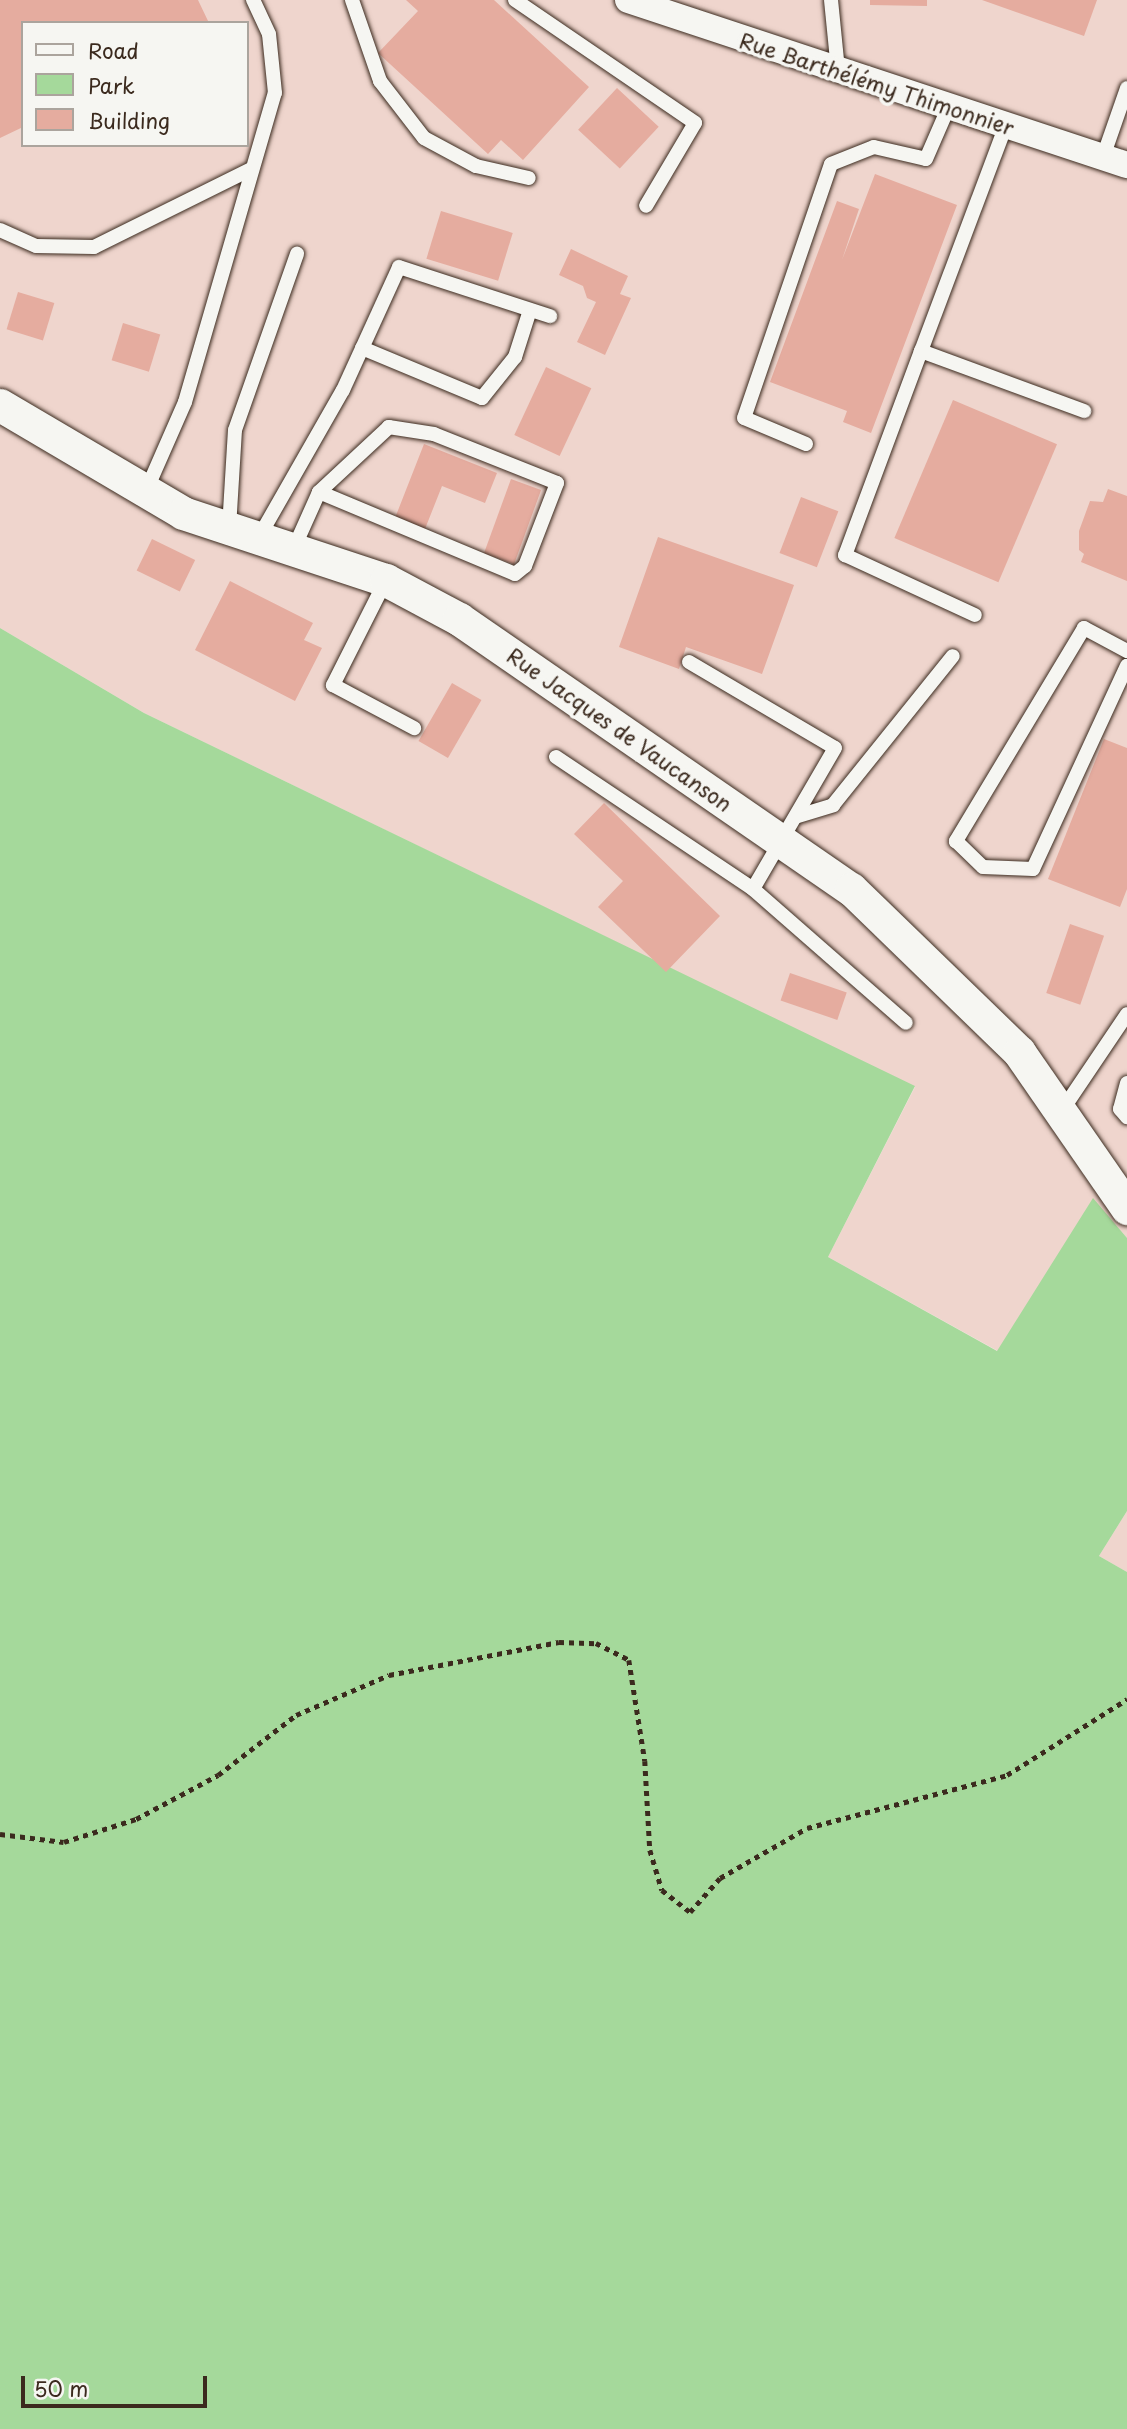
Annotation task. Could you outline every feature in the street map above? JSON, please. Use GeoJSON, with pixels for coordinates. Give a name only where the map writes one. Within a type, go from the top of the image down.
{"type":"FeatureCollection","features":[{"type":"Feature","properties":{"kind":"street","name":"Rue Barthélémy Thimonnier"},"geometry":{"type":"LineString","coordinates":[[628,0],[1115,161]]}},
{"type":"Feature","properties":{"kind":"street","name":"Rue Jacques de Vaucanson"},"geometry":{"type":"LineString","coordinates":[[0,405],[183,513],[386,580],[459,619],[790,828],[1019,1052],[1127,1208]]}},
{"type":"Feature","properties":{"kind":"lane"},"geometry":{"type":"LineString","coordinates":[[146,491],[185,402],[275,93],[269,34],[253,0]]}},
{"type":"Feature","properties":{"kind":"lane"},"geometry":{"type":"LineString","coordinates":[[352,0],[380,82],[424,138],[477,166],[529,178]]}},
{"type":"Feature","properties":{"kind":"lane"},"geometry":{"type":"LineString","coordinates":[[515,0],[695,123],[646,206]]}},
{"type":"Feature","properties":{"kind":"lane"},"geometry":{"type":"LineString","coordinates":[[831,0],[838,70]]}},
{"type":"Feature","properties":{"kind":"lane"},"geometry":{"type":"LineString","coordinates":[[1115,161],[1127,89]]}},
{"type":"Feature","properties":{"kind":"lane"},"geometry":{"type":"LineString","coordinates":[[806,444],[744,418],[831,164],[874,147],[926,159],[949,106]]}},
{"type":"Feature","properties":{"kind":"lane"},"geometry":{"type":"LineString","coordinates":[[975,615],[845,555],[1006,125]]}},
{"type":"Feature","properties":{"kind":"lane"},"geometry":{"type":"LineString","coordinates":[[0,230],[36,246],[94,247],[251,169]]}},
{"type":"Feature","properties":{"kind":"lane"},"geometry":{"type":"LineString","coordinates":[[244,532],[235,430],[297,254]]}},
{"type":"Feature","properties":{"kind":"lane"},"geometry":{"type":"LineString","coordinates":[[244,532],[362,348],[398,267],[550,316]]}},
{"type":"Feature","properties":{"kind":"lane"},"geometry":{"type":"LineString","coordinates":[[362,348],[482,398],[515,356],[530,310]]}},
{"type":"Feature","properties":{"kind":"lane"},"geometry":{"type":"LineString","coordinates":[[921,351],[1084,411]]}},
{"type":"Feature","properties":{"kind":"lane"},"geometry":{"type":"LineString","coordinates":[[294,548],[319,492],[389,427],[434,434],[557,483],[524,566],[515,574],[319,492]]}},
{"type":"Feature","properties":{"kind":"lane"},"geometry":{"type":"LineString","coordinates":[[386,580],[333,685],[414,728]]}},
{"type":"Feature","properties":{"kind":"lane"},"geometry":{"type":"LineString","coordinates":[[1127,651],[1084,628],[956,842],[983,867],[1033,869],[1127,666]]}},
{"type":"Feature","properties":{"kind":"lane"},"geometry":{"type":"LineString","coordinates":[[790,828],[833,806],[954,656]]}},
{"type":"Feature","properties":{"kind":"lane"},"geometry":{"type":"LineString","coordinates":[[689,662],[835,748],[753,889]]}},
{"type":"Feature","properties":{"kind":"lane"},"geometry":{"type":"LineString","coordinates":[[556,757],[753,889],[906,1023]]}},
{"type":"Feature","properties":{"kind":"lane"},"geometry":{"type":"LineString","coordinates":[[1061,1112],[1127,1014]]}},
{"type":"Feature","properties":{"kind":"lane"},"geometry":{"type":"LineString","coordinates":[[1116,1032],[1127,1043]]}},
{"type":"Feature","properties":{"kind":"lane"},"geometry":{"type":"LineString","coordinates":[[1127,1083],[1120,1109],[1127,1117]]}},
{"type":"Feature","properties":{"kind":"path"},"geometry":{"type":"LineString","coordinates":[[0,1834],[64,1842],[136,1819],[218,1775],[296,1715],[389,1675],[559,1642],[596,1643],[629,1660],[645,1761],[650,1850],[662,1890],[690,1912],[720,1878],[807,1828],[1007,1775],[1127,1699]]}},
{"type":"Feature","properties":{"kind":"shaded area"},"geometry":{"type":"Polygon","coordinates":[[[0,0],[1127,0],[1127,1238],[1093,1199],[998,1351],[828,1257],[915,1087],[144,713],[0,628],[0,0]]]}},
{"type":"Feature","properties":{"kind":"shaded area"},"geometry":{"type":"Polygon","coordinates":[[[1127,1511],[1127,1572],[1099,1556],[1127,1511]]]}},
{"type":"Feature","properties":{"kind":"green space"},"geometry":{"type":"Polygon","coordinates":[[[0,628],[144,713],[915,1086],[828,1257],[997,1351],[1093,1198],[1127,1238],[1127,1511],[1099,1556],[1127,1572],[1127,2429],[0,2429],[0,628]]]}},
{"type":"Feature","properties":{"kind":"building"},"geometry":{"type":"Polygon","coordinates":[[[0,0],[198,0],[208,21],[21,21],[21,128],[0,138],[0,0]]]}},
{"type":"Feature","properties":{"kind":"building"},"geometry":{"type":"Polygon","coordinates":[[[406,0],[494,0],[589,87],[523,160],[501,140],[488,154],[378,53],[418,11],[406,0]]]}},
{"type":"Feature","properties":{"kind":"building"},"geometry":{"type":"Polygon","coordinates":[[[870,0],[927,0],[927,6],[870,5],[870,0]]]}},
{"type":"Feature","properties":{"kind":"building"},"geometry":{"type":"Polygon","coordinates":[[[982,0],[1097,0],[1084,36],[982,0]]]}},
{"type":"Feature","properties":{"kind":"building"},"geometry":{"type":"Polygon","coordinates":[[[617,88],[659,127],[620,169],[578,130],[617,88]]]}},
{"type":"Feature","properties":{"kind":"building"},"geometry":{"type":"Polygon","coordinates":[[[875,174],[957,205],[871,433],[843,422],[847,411],[770,382],[837,201],[859,209],[842,260],[875,174]]]}},
{"type":"Feature","properties":{"kind":"building"},"geometry":{"type":"Polygon","coordinates":[[[441,211],[513,233],[498,281],[426,259],[441,211]]]}},
{"type":"Feature","properties":{"kind":"building"},"geometry":{"type":"Polygon","coordinates":[[[571,249],[628,276],[620,294],[631,298],[605,355],[577,342],[596,302],[587,298],[583,286],[559,275],[571,249]]]}},
{"type":"Feature","properties":{"kind":"building"},"geometry":{"type":"Polygon","coordinates":[[[18,292],[54,303],[43,340],[7,329],[18,292]]]}},
{"type":"Feature","properties":{"kind":"building"},"geometry":{"type":"Polygon","coordinates":[[[123,323],[160,334],[149,372],[112,360],[123,323]]]}},
{"type":"Feature","properties":{"kind":"building"},"geometry":{"type":"Polygon","coordinates":[[[546,367],[591,388],[560,456],[514,435],[546,367]]]}},
{"type":"Feature","properties":{"kind":"building"},"geometry":{"type":"Polygon","coordinates":[[[953,400],[1057,444],[998,582],[894,538],[953,400]]]}},
{"type":"Feature","properties":{"kind":"building"},"geometry":{"type":"Polygon","coordinates":[[[424,444],[497,473],[485,503],[442,486],[425,529],[395,518],[424,444]]]}},
{"type":"Feature","properties":{"kind":"building"},"geometry":{"type":"Polygon","coordinates":[[[511,479],[541,490],[514,564],[484,553],[511,479]]]}},
{"type":"Feature","properties":{"kind":"building"},"geometry":{"type":"Polygon","coordinates":[[[1108,489],[1127,496],[1127,581],[1081,562],[1084,554],[1079,550],[1079,531],[1090,501],[1103,502],[1108,489]]]}},
{"type":"Feature","properties":{"kind":"building"},"geometry":{"type":"Polygon","coordinates":[[[801,497],[838,511],[817,567],[779,553],[801,497]]]}},
{"type":"Feature","properties":{"kind":"building"},"geometry":{"type":"Polygon","coordinates":[[[658,537],[794,585],[762,674],[686,647],[679,669],[619,647],[658,537]]]}},
{"type":"Feature","properties":{"kind":"building"},"geometry":{"type":"Polygon","coordinates":[[[152,539],[195,560],[180,591],[137,570],[152,539]]]}},
{"type":"Feature","properties":{"kind":"building"},"geometry":{"type":"Polygon","coordinates":[[[230,581],[313,623],[304,640],[322,648],[295,701],[195,650],[230,581]]]}},
{"type":"Feature","properties":{"kind":"building"},"geometry":{"type":"Polygon","coordinates":[[[452,683],[481,700],[448,758],[418,741],[452,683]]]}},
{"type":"Feature","properties":{"kind":"building"},"geometry":{"type":"Polygon","coordinates":[[[1104,739],[1127,748],[1127,889],[1120,907],[1048,879],[1104,739]]]}},
{"type":"Feature","properties":{"kind":"building"},"geometry":{"type":"Polygon","coordinates":[[[604,803],[720,916],[666,972],[598,907],[623,881],[574,834],[604,803]]]}},
{"type":"Feature","properties":{"kind":"building"},"geometry":{"type":"Polygon","coordinates":[[[1070,924],[1104,936],[1080,1005],[1046,993],[1070,924]]]}},
{"type":"Feature","properties":{"kind":"building"},"geometry":{"type":"Polygon","coordinates":[[[790,973],[847,993],[837,1020],[781,1000],[790,973]]]}}]}
